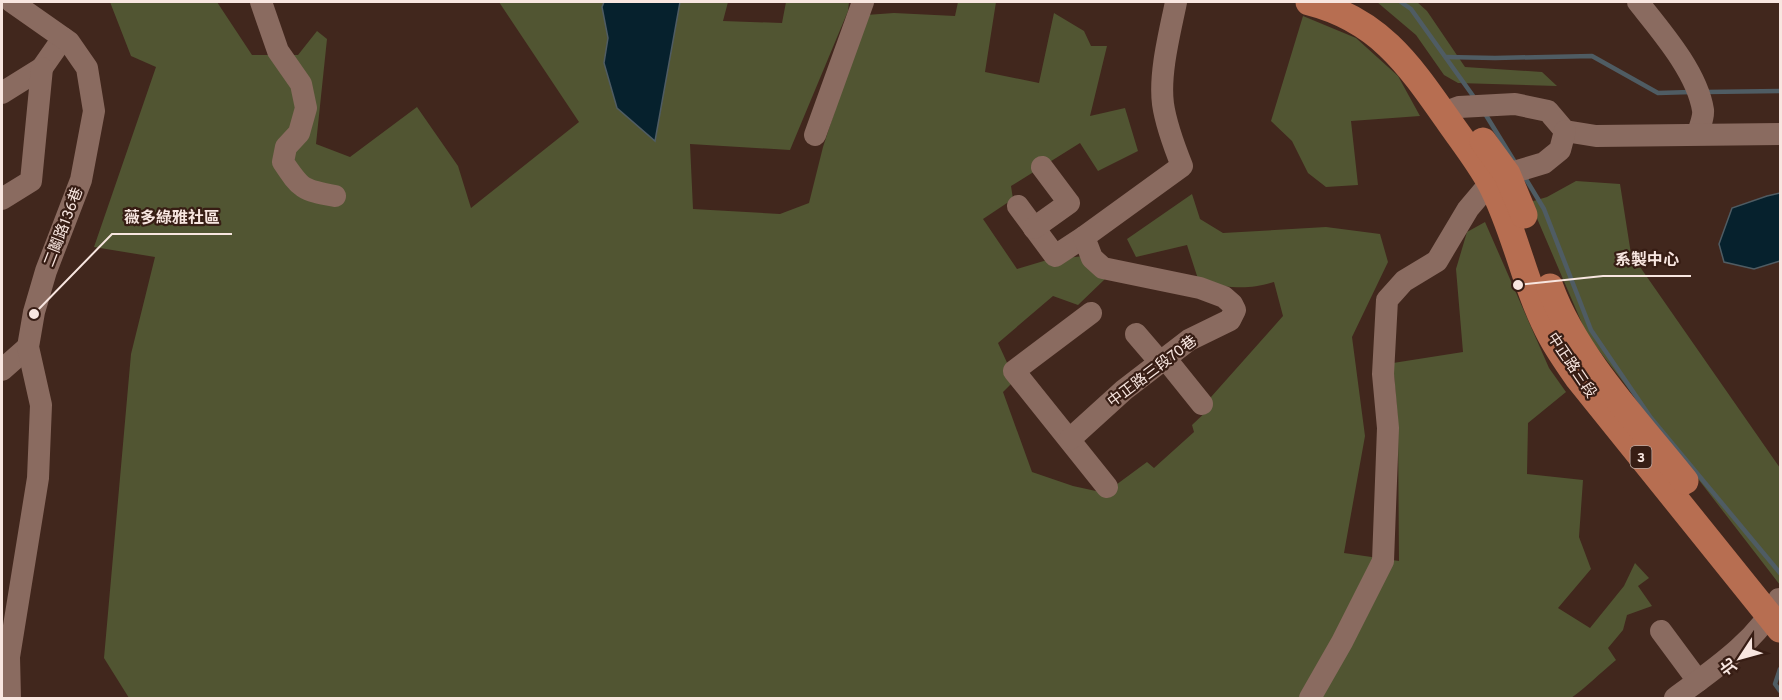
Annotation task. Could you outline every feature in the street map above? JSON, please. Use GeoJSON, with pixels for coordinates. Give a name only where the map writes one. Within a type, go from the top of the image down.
{"type":"FeatureCollection","features":[{"type":"Feature","properties":{"kind":"main road","name":"中正路三段"},"geometry":{"type":"LineString","coordinates":[[1309,2],[1350,16],[1374,31],[1397,52],[1451,110]]}},
{"type":"Feature","properties":{"kind":"main road","name":"中正路三段"},"geometry":{"type":"LineString","coordinates":[[1357,2],[1384,17],[1411,42],[1451,110],[1499,179],[1571,334],[1778,611]]}},
{"type":"Feature","properties":{"kind":"street","name":"二鬮路136巷"},"geometry":{"type":"LineString","coordinates":[[10,699],[9,657],[38,478],[41,405],[28,347],[34,312],[46,271],[81,180],[94,111],[87,68],[69,42],[12,2]]}},
{"type":"Feature","properties":{"kind":"street"},"geometry":{"type":"LineString","coordinates":[[261,2],[278,51],[301,84],[306,108],[299,133],[286,147],[283,162],[295,179],[308,191],[335,196]]}},
{"type":"Feature","properties":{"kind":"street"},"geometry":{"type":"LineString","coordinates":[[815,135],[863,2]]}},
{"type":"Feature","properties":{"kind":"street"},"geometry":{"type":"LineString","coordinates":[[1018,206],[1055,256],[1182,166],[1171,137],[1163,102],[1164,77],[1176,2]]}},
{"type":"Feature","properties":{"kind":"street"},"geometry":{"type":"LineString","coordinates":[[1638,2],[1692,78],[1703,112],[1698,133]]}},
{"type":"Feature","properties":{"kind":"street"},"geometry":{"type":"LineString","coordinates":[[2,93],[42,68],[63,38]]}},
{"type":"Feature","properties":{"kind":"street"},"geometry":{"type":"LineString","coordinates":[[2,198],[31,181],[42,68]]}},
{"type":"Feature","properties":{"kind":"street"},"geometry":{"type":"LineString","coordinates":[[1451,110],[1515,104],[1548,111],[1565,131],[1596,136],[1698,133],[1780,134]]}},
{"type":"Feature","properties":{"kind":"street"},"geometry":{"type":"LineString","coordinates":[[1310,699],[1383,561],[1388,428],[1383,375],[1388,300],[1404,281],[1437,261],[1468,209],[1499,179],[1544,163],[1560,150],[1565,131]]}},
{"type":"Feature","properties":{"kind":"street"},"geometry":{"type":"LineString","coordinates":[[1034,228],[1069,203],[1042,167]]}},
{"type":"Feature","properties":{"kind":"street","name":"中正路三段70巷"},"geometry":{"type":"LineString","coordinates":[[1070,439],[1124,390],[1162,360],[1189,340],[1230,320],[1235,310],[1224,297],[1200,288],[1103,268],[1092,258],[1084,237]]}},
{"type":"Feature","properties":{"kind":"street"},"geometry":{"type":"LineString","coordinates":[[1091,313],[1014,371],[1107,487]]}},
{"type":"Feature","properties":{"kind":"street"},"geometry":{"type":"LineString","coordinates":[[1136,334],[1202,404]]}},
{"type":"Feature","properties":{"kind":"street"},"geometry":{"type":"LineString","coordinates":[[2,370],[28,347]]}},
{"type":"Feature","properties":{"kind":"street"},"geometry":{"type":"LineString","coordinates":[[1675,699],[1747,641],[1778,611]]}},
{"type":"Feature","properties":{"kind":"street"},"geometry":{"type":"LineString","coordinates":[[1660,631],[1698,681]]}},
{"type":"Feature","properties":{"kind":"green space"},"geometry":{"type":"Polygon","coordinates":[[[110,2],[217,2],[252,55],[298,55],[317,31],[327,39],[316,144],[350,157],[417,107],[458,166],[471,208],[579,122],[499,2],[604,2],[602,7],[608,38],[604,63],[655,141],[680,2],[728,2],[723,21],[782,23],[786,2],[849,2],[848,11],[790,150],[690,144],[693,209],[780,214],[809,203],[823,147],[866,15],[894,13],[955,16],[958,2],[996,2],[985,72],[1039,83],[1054,13],[1084,31],[1091,46],[1107,46],[1090,116],[1125,108],[1138,151],[1098,171],[1080,143],[1011,186],[1013,199],[983,219],[1017,269],[1047,260],[1084,256],[1105,279],[1078,305],[1053,296],[998,343],[1015,380],[1003,392],[1032,472],[1073,486],[1105,493],[1147,462],[1154,468],[1194,432],[1192,425],[1211,407],[1211,397],[1283,316],[1274,282],[1264,285],[1228,287],[1199,282],[1187,245],[1136,257],[1127,239],[1192,194],[1200,219],[1223,233],[1326,227],[1380,234],[1388,262],[1352,337],[1365,436],[1344,553],[1399,561],[1398,423],[1393,363],[1463,352],[1456,269],[1467,232],[1485,222],[1549,368],[1566,392],[1528,423],[1527,474],[1583,480],[1579,537],[1591,569],[1558,608],[1590,628],[1624,586],[1635,563],[1649,578],[1638,586],[1652,606],[1627,615],[1623,630],[1608,648],[1616,660],[1571,698],[129,698],[104,658],[131,354],[155,257],[94,247],[156,67],[131,56],[110,2]]]}},
{"type":"Feature","properties":{"kind":"green space"},"geometry":{"type":"Polygon","coordinates":[[[1377,2],[1417,2],[1427,11],[1465,67],[1542,72],[1557,86],[1458,83],[1444,75],[1416,35],[1377,2]]]}},
{"type":"Feature","properties":{"kind":"green space"},"geometry":{"type":"Polygon","coordinates":[[[1303,16],[1356,38],[1398,76],[1420,116],[1351,121],[1358,185],[1326,187],[1308,173],[1292,141],[1271,121],[1303,16]]]}},
{"type":"Feature","properties":{"kind":"green space"},"geometry":{"type":"Polygon","coordinates":[[[1576,181],[1620,184],[1631,254],[1780,468],[1780,585],[1587,335],[1530,202],[1547,197],[1576,181]]]}},
{"type":"Feature","properties":{"kind":"water"},"geometry":{"type":"Polygon","coordinates":[[[604,2],[680,2],[655,141],[617,108],[604,63],[608,38],[602,7],[604,2]]]}},
{"type":"Feature","properties":{"kind":"water"},"geometry":{"type":"Polygon","coordinates":[[[1780,193],[1780,261],[1754,269],[1724,262],[1719,244],[1732,208],[1780,193]]]}},
{"type":"Feature","properties":{"kind":"waterway"},"geometry":{"type":"LineString","coordinates":[[1401,2],[1411,9],[1476,100]]}},
{"type":"Feature","properties":{"kind":"waterway"},"geometry":{"type":"LineString","coordinates":[[1446,57],[1592,56],[1658,93],[1691,92]]}},
{"type":"Feature","properties":{"kind":"waterway"},"geometry":{"type":"LineString","coordinates":[[1705,92],[1780,91]]}},
{"type":"Feature","properties":{"kind":"waterway"},"geometry":{"type":"LineString","coordinates":[[1484,112],[1516,164]]}},
{"type":"Feature","properties":{"kind":"waterway"},"geometry":{"type":"LineString","coordinates":[[1524,176],[1544,209],[1591,330],[1651,418],[1780,573]]}},
{"type":"Feature","properties":{"kind":"waterway"},"geometry":{"type":"LineString","coordinates":[[1780,669],[1775,684],[1780,691]]}},
{"type":"Feature","properties":{"kind":"place","name":"系製中心"},"geometry":{"type":"Point","coordinates":[1518,285]}},
{"type":"Feature","properties":{"kind":"place","name":"薇多綠雅社區"},"geometry":{"type":"Point","coordinates":[34,314]}}]}
